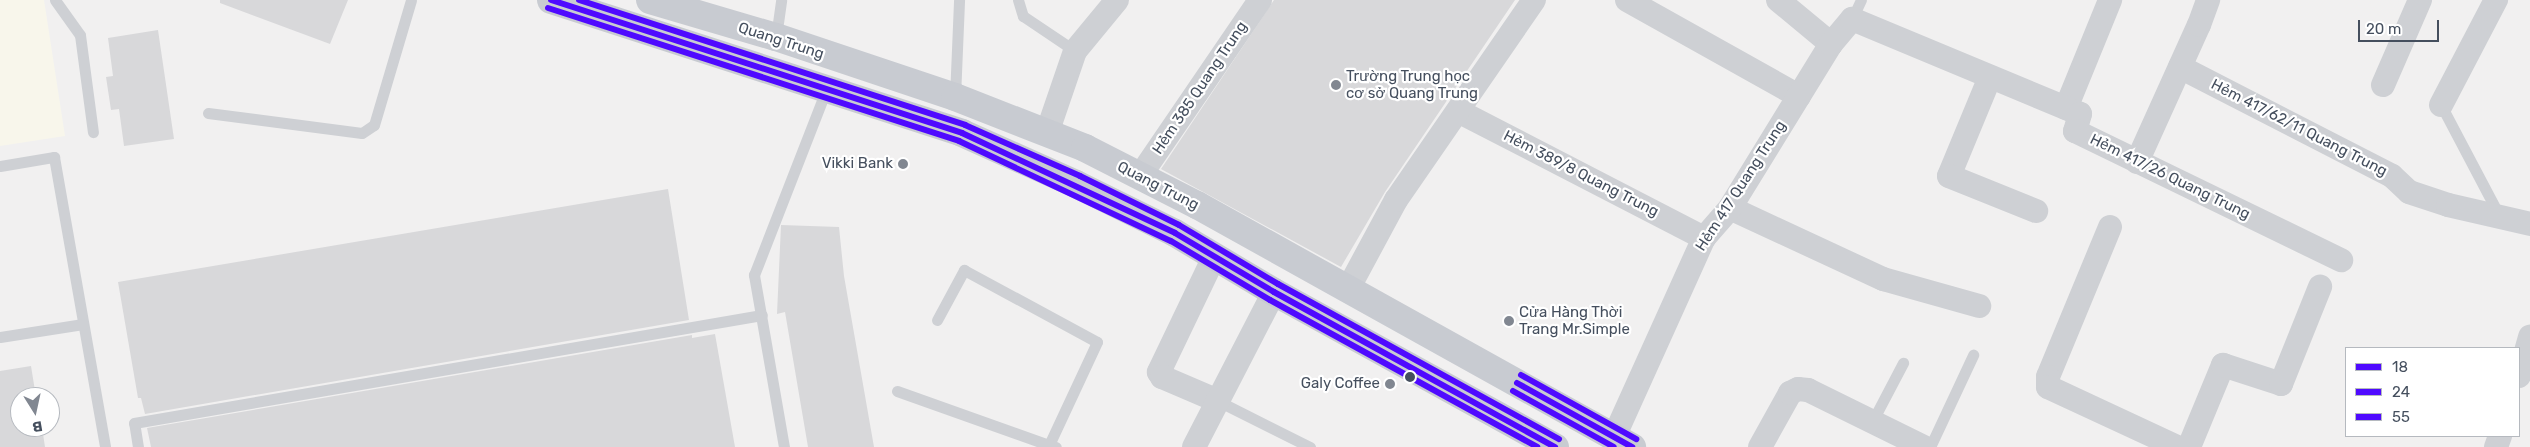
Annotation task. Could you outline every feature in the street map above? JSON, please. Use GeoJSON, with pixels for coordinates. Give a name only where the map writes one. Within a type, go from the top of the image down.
{"type":"FeatureCollection","features":[{"type":"Feature","properties":{"kind":"main road"},"geometry":{"type":"LineString","coordinates":[[551,0],[962,134],[1034,165],[1215,255],[1274,292],[1555,447]]}},
{"type":"Feature","properties":{"kind":"main road","name":"Quang Trung"},"geometry":{"type":"LineString","coordinates":[[650,0],[703,8],[776,37],[956,97],[1047,133],[1140,176],[1348,289],[1618,444]]}},
{"type":"Feature","properties":{"kind":"main road"},"geometry":{"type":"LineString","coordinates":[[1034,165],[1047,133]]}},
{"type":"Feature","properties":{"kind":"street"},"geometry":{"type":"LineString","coordinates":[[1047,133],[1075,51],[1118,0]]}},
{"type":"Feature","properties":{"kind":"street","name":"Hẻm 385 Quang Trung"},"geometry":{"type":"LineString","coordinates":[[1140,176],[1260,0]]}},
{"type":"Feature","properties":{"kind":"street"},"geometry":{"type":"LineString","coordinates":[[1348,289],[1396,200],[1534,0]]}},
{"type":"Feature","properties":{"kind":"street"},"geometry":{"type":"LineString","coordinates":[[1627,0],[1799,96]]}},
{"type":"Feature","properties":{"kind":"street"},"geometry":{"type":"LineString","coordinates":[[1778,0],[1831,44]]}},
{"type":"Feature","properties":{"kind":"street"},"geometry":{"type":"LineString","coordinates":[[1856,10],[1990,77],[2066,108],[2110,0]]}},
{"type":"Feature","properties":{"kind":"street"},"geometry":{"type":"LineString","coordinates":[[2137,162],[2208,0]]}},
{"type":"Feature","properties":{"kind":"street"},"geometry":{"type":"LineString","coordinates":[[2383,85],[2420,0]]}},
{"type":"Feature","properties":{"kind":"street"},"geometry":{"type":"LineString","coordinates":[[2441,105],[2496,0]]}},
{"type":"Feature","properties":{"kind":"street","name":"Hẻm 417 Quang Trung"},"geometry":{"type":"LineString","coordinates":[[1618,444],[1704,238],[1730,208],[1831,44],[1856,10]]}},
{"type":"Feature","properties":{"kind":"street","name":"Hẻm 417/62/11 Quang Trung"},"geometry":{"type":"LineString","coordinates":[[2180,67],[2392,176],[2409,192],[2448,205],[2530,224]]}},
{"type":"Feature","properties":{"kind":"street"},"geometry":{"type":"LineString","coordinates":[[1990,77],[1949,176],[2036,211]]}},
{"type":"Feature","properties":{"kind":"street","name":"Hẻm 417/26 Quang Trung"},"geometry":{"type":"LineString","coordinates":[[2066,108],[2080,114],[2074,130],[2341,260]]}},
{"type":"Feature","properties":{"kind":"street","name":"Hẻm 389/8 Quang Trung"},"geometry":{"type":"LineString","coordinates":[[1458,111],[1704,238]]}},
{"type":"Feature","properties":{"kind":"street"},"geometry":{"type":"LineString","coordinates":[[1730,208],[1883,279],[1979,306]]}},
{"type":"Feature","properties":{"kind":"street"},"geometry":{"type":"LineString","coordinates":[[2110,227],[2048,377],[2048,387],[2177,447]]}},
{"type":"Feature","properties":{"kind":"street"},"geometry":{"type":"LineString","coordinates":[[1215,255],[1159,372],[1162,377],[1218,401]]}},
{"type":"Feature","properties":{"kind":"street"},"geometry":{"type":"LineString","coordinates":[[2189,447],[2223,365],[2281,384],[2320,288]]}},
{"type":"Feature","properties":{"kind":"street"},"geometry":{"type":"LineString","coordinates":[[1194,447],[1274,292]]}},
{"type":"Feature","properties":{"kind":"street"},"geometry":{"type":"LineString","coordinates":[[2520,372],[2530,337]]}},
{"type":"Feature","properties":{"kind":"street"},"geometry":{"type":"LineString","coordinates":[[1760,447],[1790,393],[1798,390],[1808,390],[1924,447]]}},
{"type":"Feature","properties":{"kind":"lane"},"geometry":{"type":"LineString","coordinates":[[56,0],[80,35],[93,132]]}},
{"type":"Feature","properties":{"kind":"lane"},"geometry":{"type":"LineString","coordinates":[[208,112],[362,133],[374,125],[411,0]]}},
{"type":"Feature","properties":{"kind":"lane"},"geometry":{"type":"LineString","coordinates":[[776,37],[781,0]]}},
{"type":"Feature","properties":{"kind":"lane"},"geometry":{"type":"LineString","coordinates":[[956,97],[959,0]]}},
{"type":"Feature","properties":{"kind":"lane"},"geometry":{"type":"LineString","coordinates":[[1018,0],[1023,16],[1075,51]]}},
{"type":"Feature","properties":{"kind":"lane"},"geometry":{"type":"LineString","coordinates":[[784,447],[754,275],[826,90]]}},
{"type":"Feature","properties":{"kind":"lane"},"geometry":{"type":"LineString","coordinates":[[2441,105],[2500,218]]}},
{"type":"Feature","properties":{"kind":"lane"},"geometry":{"type":"LineString","coordinates":[[0,166],[54,157],[105,447]]}},
{"type":"Feature","properties":{"kind":"lane"},"geometry":{"type":"LineString","coordinates":[[896,391],[1051,446],[1097,342],[964,270],[937,320]]}},
{"type":"Feature","properties":{"kind":"lane"},"geometry":{"type":"LineString","coordinates":[[138,447],[134,423],[762,315]]}},
{"type":"Feature","properties":{"kind":"lane"},"geometry":{"type":"LineString","coordinates":[[0,337],[83,324]]}},
{"type":"Feature","properties":{"kind":"lane"},"geometry":{"type":"LineString","coordinates":[[1930,447],[1973,356]]}},
{"type":"Feature","properties":{"kind":"lane"},"geometry":{"type":"LineString","coordinates":[[1872,422],[1903,363]]}},
{"type":"Feature","properties":{"kind":"lane"},"geometry":{"type":"LineString","coordinates":[[1218,401],[1310,447]]}},
{"type":"Feature","properties":{"kind":"shaded area"},"geometry":{"type":"Polygon","coordinates":[[[0,0],[44,0],[65,136],[0,146],[0,0]]]}},
{"type":"Feature","properties":{"kind":"building"},"geometry":{"type":"Polygon","coordinates":[[[220,0],[348,0],[330,44],[220,3],[220,0]]]}},
{"type":"Feature","properties":{"kind":"building","name":"Trường Trung học cơ sở Quang Trung"},"geometry":{"type":"Polygon","coordinates":[[[1274,0],[1515,0],[1385,192],[1341,267],[1161,169],[1274,0]]]}},
{"type":"Feature","properties":{"kind":"building"},"geometry":{"type":"Polygon","coordinates":[[[158,30],[174,139],[124,146],[119,109],[111,110],[106,77],[113,76],[108,38],[158,30]]]}},
{"type":"Feature","properties":{"kind":"building"},"geometry":{"type":"Polygon","coordinates":[[[668,189],[689,320],[145,414],[141,398],[138,398],[118,282],[668,189]]]}},
{"type":"Feature","properties":{"kind":"building"},"geometry":{"type":"Polygon","coordinates":[[[781,225],[839,227],[844,276],[874,447],[808,447],[785,312],[777,314],[781,225]]]}},
{"type":"Feature","properties":{"kind":"building"},"geometry":{"type":"Polygon","coordinates":[[[715,334],[735,447],[151,447],[147,428],[692,335],[692,338],[715,334]]]}},
{"type":"Feature","properties":{"kind":"building"},"geometry":{"type":"Polygon","coordinates":[[[31,366],[34,387],[10,387],[10,437],[44,437],[45,447],[0,447],[0,371],[31,366]]]}},
{"type":"Feature","properties":{"kind":"transit line","name":"18"},"geometry":{"type":"LineString","coordinates":[[551,0],[962,133],[1175,233],[1274,292],[1555,447]]}},
{"type":"Feature","properties":{"kind":"transit line","name":"55"},"geometry":{"type":"LineString","coordinates":[[579,0],[965,125],[1080,176],[1179,225],[1278,284],[1559,439]]}},
{"type":"Feature","properties":{"kind":"transit line","name":"24"},"geometry":{"type":"LineString","coordinates":[[548,8],[959,141],[1171,241],[1270,300],[1537,447]]}},
{"type":"Feature","properties":{"kind":"transit line","name":"55"},"geometry":{"type":"LineString","coordinates":[[1521,375],[1636,439]]}},
{"type":"Feature","properties":{"kind":"transit line","name":"18"},"geometry":{"type":"LineString","coordinates":[[1517,383],[1632,447]]}},
{"type":"Feature","properties":{"kind":"transit line","name":"24"},"geometry":{"type":"LineString","coordinates":[[1513,391],[1614,447]]}},
{"type":"Feature","properties":{"kind":"place","name":"Trường Trung học cơ sở Quang Trung"},"geometry":{"type":"Point","coordinates":[1336,85]}},
{"type":"Feature","properties":{"kind":"place","name":"Vikki Bank"},"geometry":{"type":"Point","coordinates":[903,164]}},
{"type":"Feature","properties":{"kind":"place","name":"Cửa Hàng Thời Trang Mr.Simple"},"geometry":{"type":"Point","coordinates":[1509,321]}},
{"type":"Feature","properties":{"kind":"place","name":"Galy Coffee"},"geometry":{"type":"Point","coordinates":[1390,384]}}]}
